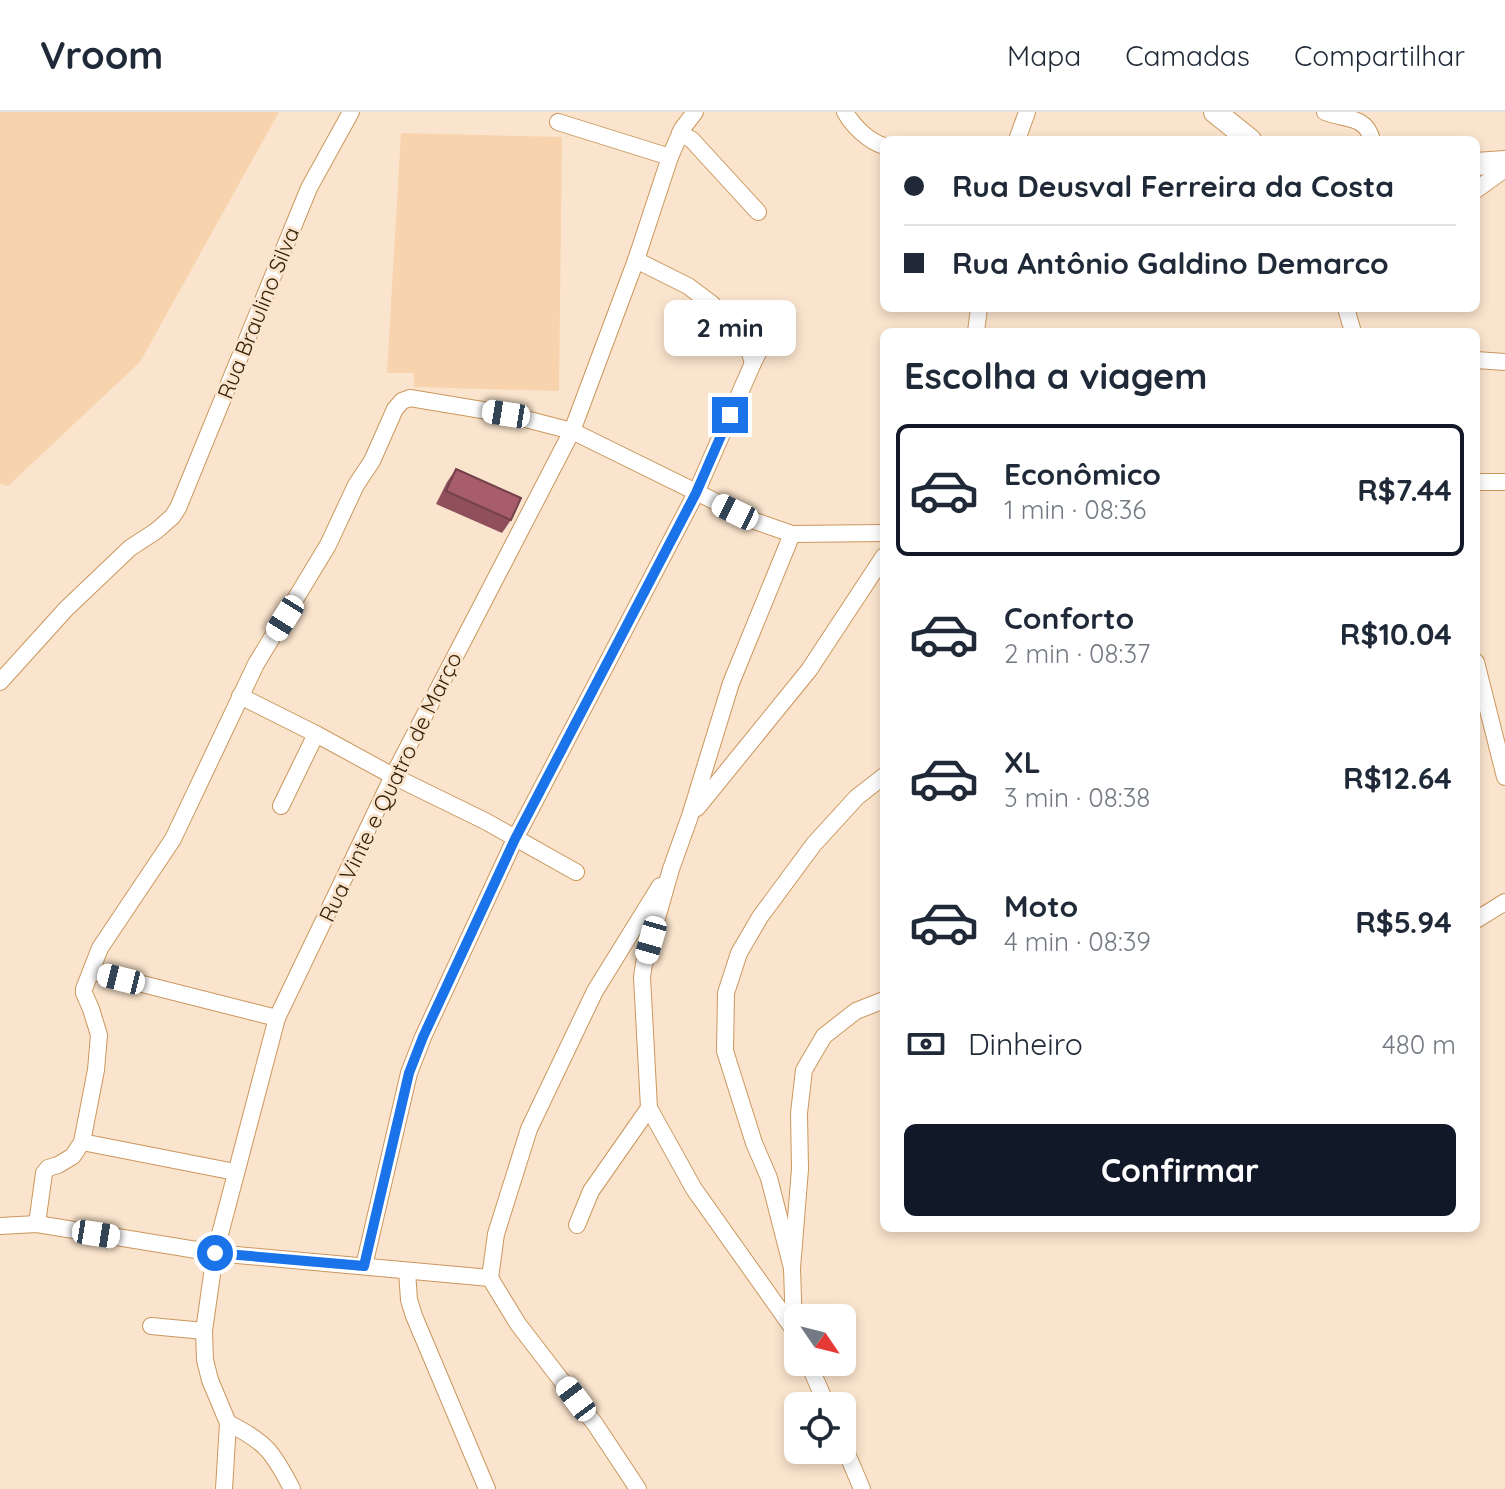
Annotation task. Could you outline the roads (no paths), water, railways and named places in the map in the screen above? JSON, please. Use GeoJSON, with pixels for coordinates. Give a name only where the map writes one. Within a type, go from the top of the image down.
{"type":"FeatureCollection","features":[{"type":"Feature","properties":{"kind":"main road"},"geometry":{"type":"LineString","coordinates":[[1215,112],[1245,136]]}},
{"type":"Feature","properties":{"kind":"main road"},"geometry":{"type":"LineString","coordinates":[[1480,164],[1505,162]]}},
{"type":"Feature","properties":{"kind":"street","name":"Rua Braulino Silva"},"geometry":{"type":"LineString","coordinates":[[0,682],[77,598],[130,548],[172,517],[178,508],[309,188],[351,112]]}},
{"type":"Feature","properties":{"kind":"street","name":"Rua Vinte e Quatro de Março"},"geometry":{"type":"LineString","coordinates":[[224,1489],[228,1423],[210,1380],[205,1360],[204,1331],[215,1253],[277,1018],[393,776],[572,431],[636,260],[670,157],[681,131],[695,112]]}},
{"type":"Feature","properties":{"kind":"street"},"geometry":{"type":"LineString","coordinates":[[845,112],[867,137],[880,145]]}},
{"type":"Feature","properties":{"kind":"street"},"geometry":{"type":"LineString","coordinates":[[1018,136],[1027,112]]}},
{"type":"Feature","properties":{"kind":"street"},"geometry":{"type":"LineString","coordinates":[[1325,112],[1361,122],[1371,136]]}},
{"type":"Feature","properties":{"kind":"street"},"geometry":{"type":"LineString","coordinates":[[558,122],[670,157]]}},
{"type":"Feature","properties":{"kind":"street"},"geometry":{"type":"LineString","coordinates":[[681,131],[758,212]]}},
{"type":"Feature","properties":{"kind":"street"},"geometry":{"type":"LineString","coordinates":[[1480,187],[1505,169]]}},
{"type":"Feature","properties":{"kind":"street"},"geometry":{"type":"LineString","coordinates":[[636,260],[688,286],[712,304],[749,350],[753,363]]}},
{"type":"Feature","properties":{"kind":"street"},"geometry":{"type":"LineString","coordinates":[[364,1266],[414,1060],[515,839],[696,493],[776,317]]}},
{"type":"Feature","properties":{"kind":"street"},"geometry":{"type":"LineString","coordinates":[[1480,360],[1505,362]]}},
{"type":"Feature","properties":{"kind":"street"},"geometry":{"type":"LineString","coordinates":[[37,1224],[44,1173],[73,1156],[82,1142],[96,1070],[99,1035],[84,993],[100,948],[173,839],[256,664],[328,545],[395,409],[402,401],[410,398],[506,414],[572,431],[755,521],[792,534],[880,533]]}},
{"type":"Feature","properties":{"kind":"street"},"geometry":{"type":"LineString","coordinates":[[1480,482],[1505,482]]}},
{"type":"Feature","properties":{"kind":"street"},"geometry":{"type":"LineString","coordinates":[[784,1318],[694,1189],[649,1108],[642,977],[671,869],[731,683],[792,534]]}},
{"type":"Feature","properties":{"kind":"street"},"geometry":{"type":"LineString","coordinates":[[690,816],[809,670],[880,562]]}},
{"type":"Feature","properties":{"kind":"street"},"geometry":{"type":"LineString","coordinates":[[1480,678],[1505,777]]}},
{"type":"Feature","properties":{"kind":"street"},"geometry":{"type":"LineString","coordinates":[[240,696],[485,821],[576,872]]}},
{"type":"Feature","properties":{"kind":"street"},"geometry":{"type":"LineString","coordinates":[[281,806],[316,734]]}},
{"type":"Feature","properties":{"kind":"street"},"geometry":{"type":"LineString","coordinates":[[792,1268],[769,1178],[754,1143],[725,1051],[726,993],[739,953],[760,917],[814,844],[857,797],[880,779]]}},
{"type":"Feature","properties":{"kind":"street"},"geometry":{"type":"LineString","coordinates":[[638,1489],[595,1424],[518,1324],[490,1278],[496,1234],[529,1129],[595,991],[671,869]]}},
{"type":"Feature","properties":{"kind":"street"},"geometry":{"type":"LineString","coordinates":[[1480,918],[1505,902]]}},
{"type":"Feature","properties":{"kind":"street"},"geometry":{"type":"LineString","coordinates":[[91,971],[277,1018]]}},
{"type":"Feature","properties":{"kind":"street"},"geometry":{"type":"LineString","coordinates":[[794,1304],[792,1268],[804,1070],[824,1036],[856,1011],[880,1002]]}},
{"type":"Feature","properties":{"kind":"street"},"geometry":{"type":"LineString","coordinates":[[577,1225],[591,1191],[649,1108]]}},
{"type":"Feature","properties":{"kind":"street"},"geometry":{"type":"LineString","coordinates":[[82,1142],[235,1172]]}},
{"type":"Feature","properties":{"kind":"street"},"geometry":{"type":"LineString","coordinates":[[0,1226],[37,1224],[215,1253],[490,1278]]}},
{"type":"Feature","properties":{"kind":"street"},"geometry":{"type":"LineString","coordinates":[[407,1271],[409,1300],[414,1316],[487,1489]]}},
{"type":"Feature","properties":{"kind":"street"},"geometry":{"type":"LineString","coordinates":[[151,1326],[204,1331]]}},
{"type":"Feature","properties":{"kind":"street"},"geometry":{"type":"LineString","coordinates":[[228,1423],[256,1437],[278,1462],[292,1489]]}},
{"type":"Feature","properties":{"kind":"street"},"geometry":{"type":"LineString","coordinates":[[851,1464],[862,1489]]}}]}
